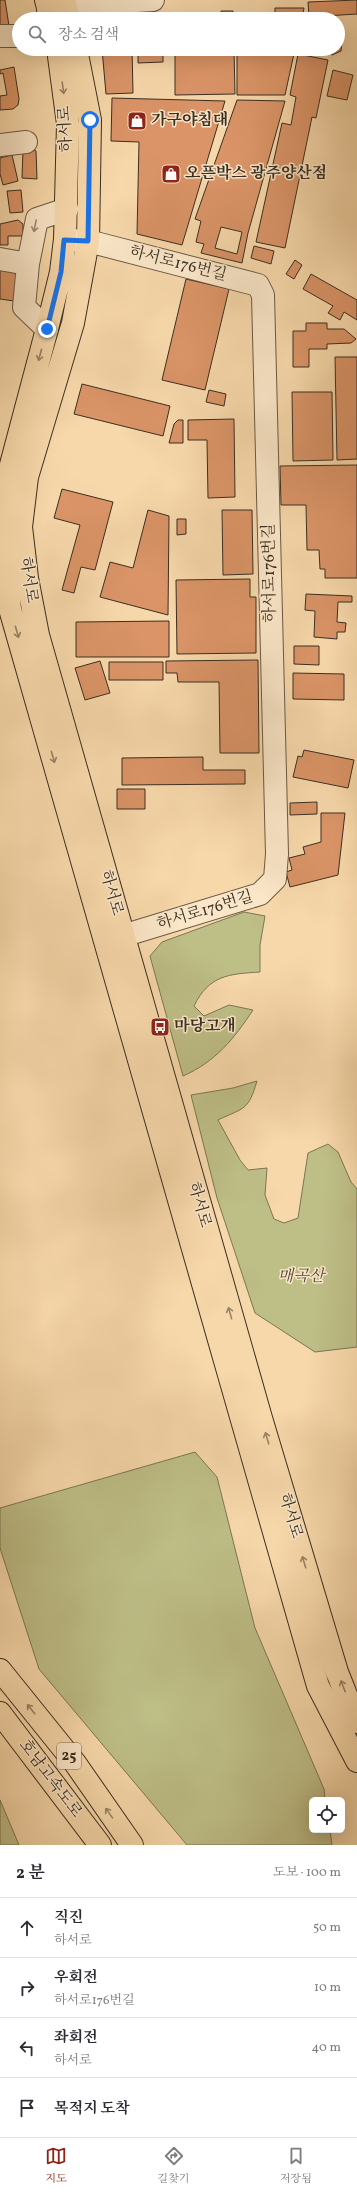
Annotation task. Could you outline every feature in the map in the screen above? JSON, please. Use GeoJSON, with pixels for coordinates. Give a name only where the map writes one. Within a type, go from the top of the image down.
{"type":"FeatureCollection","features":[{"type":"Feature","properties":{"kind":"main road","name":"하서로"},"geometry":{"type":"LineString","coordinates":[[59,56],[68,124],[67,209],[61,272],[47,329],[2,490],[1,540],[10,609],[114,939],[337,1672],[357,1722]]}},
{"type":"Feature","properties":{"kind":"main road","name":"하서로"},"geometry":{"type":"LineString","coordinates":[[77,56],[90,120],[88,241],[73,323],[27,477],[21,527],[26,578],[38,635],[114,939],[318,1686],[354,1756],[357,1776]]}},
{"type":"Feature","properties":{"kind":"main road","name":"호남고속도로"},"geometry":{"type":"LineString","coordinates":[[0,1670],[75,1763],[132,1845]]}},
{"type":"Feature","properties":{"kind":"main road","name":"호남고속도로"},"geometry":{"type":"LineString","coordinates":[[0,1713],[100,1845]]}},
{"type":"Feature","properties":{"kind":"street"},"geometry":{"type":"LineString","coordinates":[[57,9],[153,0]]}},
{"type":"Feature","properties":{"kind":"street"},"geometry":{"type":"LineString","coordinates":[[0,36],[12,36]]}},
{"type":"Feature","properties":{"kind":"street"},"geometry":{"type":"LineString","coordinates":[[0,146],[26,142]]}},
{"type":"Feature","properties":{"kind":"street"},"geometry":{"type":"LineString","coordinates":[[47,329],[24,307],[28,264],[37,219],[67,209]]}},
{"type":"Feature","properties":{"kind":"street","name":"하서로176번길"},"geometry":{"type":"LineString","coordinates":[[64,240],[88,241],[258,285],[263,295],[278,854],[275,879],[260,894],[114,939]]}},
{"type":"Feature","properties":{"kind":"street"},"geometry":{"type":"LineString","coordinates":[[0,259],[28,264]]}},
{"type":"Feature","properties":{"kind":"green space"},"geometry":{"type":"Polygon","coordinates":[[[244,912],[265,916],[260,945],[260,972],[229,975],[213,982],[206,988],[194,1006],[204,1016],[229,1005],[253,1010],[239,1031],[223,1049],[205,1064],[183,1076],[150,956],[162,942],[244,912]]]}},
{"type":"Feature","properties":{"kind":"green space","name":"매곡산"},"geometry":{"type":"Polygon","coordinates":[[[257,1081],[251,1098],[244,1107],[218,1120],[240,1160],[248,1170],[267,1168],[265,1195],[274,1219],[284,1223],[298,1218],[308,1153],[328,1144],[338,1152],[351,1182],[357,1189],[357,1347],[315,1352],[255,1313],[217,1198],[191,1095],[233,1088],[257,1081]]]}},
{"type":"Feature","properties":{"kind":"green space"},"geometry":{"type":"Polygon","coordinates":[[[195,1452],[217,1477],[255,1628],[324,1789],[325,1797],[309,1797],[309,1833],[330,1833],[332,1845],[187,1845],[39,1669],[0,1548],[0,1508],[195,1452]]]}},
{"type":"Feature","properties":{"kind":"green space"},"geometry":{"type":"Polygon","coordinates":[[[0,1800],[19,1845],[0,1845],[0,1800]]]}},
{"type":"Feature","properties":{"kind":"building"},"geometry":{"type":"Polygon","coordinates":[[[0,0],[5,0],[9,26],[0,27],[0,0]]]}},
{"type":"Feature","properties":{"kind":"building"},"geometry":{"type":"Polygon","coordinates":[[[357,0],[357,14],[345,15],[345,12],[309,12],[308,2],[357,0]]]}},
{"type":"Feature","properties":{"kind":"building"},"geometry":{"type":"Polygon","coordinates":[[[275,8],[304,8],[303,12],[275,12],[275,8]]]}},
{"type":"Feature","properties":{"kind":"building"},"geometry":{"type":"Polygon","coordinates":[[[221,11],[233,11],[233,12],[221,11]]]}},
{"type":"Feature","properties":{"kind":"building"},"geometry":{"type":"Polygon","coordinates":[[[103,56],[132,56],[133,93],[106,94],[103,56]]]}},
{"type":"Feature","properties":{"kind":"building"},"geometry":{"type":"Polygon","coordinates":[[[138,56],[163,56],[163,62],[138,63],[138,56]]]}},
{"type":"Feature","properties":{"kind":"building"},"geometry":{"type":"Polygon","coordinates":[[[175,56],[234,56],[235,94],[175,95],[175,56]]]}},
{"type":"Feature","properties":{"kind":"building"},"geometry":{"type":"Polygon","coordinates":[[[237,56],[293,56],[285,95],[237,95],[237,56]]]}},
{"type":"Feature","properties":{"kind":"building"},"geometry":{"type":"Polygon","coordinates":[[[298,56],[308,56],[328,60],[316,118],[312,117],[285,248],[256,242],[282,123],[291,125],[296,97],[290,95],[298,56]]]}},
{"type":"Feature","properties":{"kind":"building"},"geometry":{"type":"Polygon","coordinates":[[[14,67],[19,99],[18,105],[13,109],[0,110],[0,96],[7,95],[3,73],[0,74],[0,70],[14,67]]]}},
{"type":"Feature","properties":{"kind":"building"},"geometry":{"type":"Polygon","coordinates":[[[333,70],[353,75],[347,100],[327,96],[333,70]]]}},
{"type":"Feature","properties":{"kind":"building"},"geometry":{"type":"Polygon","coordinates":[[[112,98],[225,101],[182,245],[137,234],[139,142],[111,141],[112,98]]]}},
{"type":"Feature","properties":{"kind":"building"},"geometry":{"type":"Polygon","coordinates":[[[237,100],[285,101],[248,233],[242,263],[201,253],[204,244],[196,242],[201,221],[195,219],[237,100]],[[221,227],[215,248],[237,254],[242,232],[221,227]]]}},
{"type":"Feature","properties":{"kind":"building"},"geometry":{"type":"Polygon","coordinates":[[[23,149],[33,149],[36,151],[37,179],[22,178],[23,149]]]}},
{"type":"Feature","properties":{"kind":"building"},"geometry":{"type":"Polygon","coordinates":[[[12,155],[18,181],[3,185],[0,174],[0,158],[12,155]]]}},
{"type":"Feature","properties":{"kind":"building"},"geometry":{"type":"Polygon","coordinates":[[[21,190],[23,212],[10,213],[7,191],[21,190]]]}},
{"type":"Feature","properties":{"kind":"building"},"geometry":{"type":"Polygon","coordinates":[[[18,220],[23,224],[23,236],[8,236],[8,245],[0,245],[0,224],[18,220]]]}},
{"type":"Feature","properties":{"kind":"building"},"geometry":{"type":"Polygon","coordinates":[[[254,246],[274,251],[271,264],[251,258],[254,246]]]}},
{"type":"Feature","properties":{"kind":"building"},"geometry":{"type":"Polygon","coordinates":[[[295,260],[302,265],[294,279],[286,274],[295,260]]]}},
{"type":"Feature","properties":{"kind":"building"},"geometry":{"type":"Polygon","coordinates":[[[0,269],[16,272],[18,278],[14,301],[0,299],[0,269]]]}},
{"type":"Feature","properties":{"kind":"building"},"geometry":{"type":"Polygon","coordinates":[[[311,274],[357,300],[357,320],[344,312],[340,320],[328,313],[333,306],[303,289],[311,274]]]}},
{"type":"Feature","properties":{"kind":"building"},"geometry":{"type":"Polygon","coordinates":[[[186,279],[229,289],[205,390],[162,380],[186,279]]]}},
{"type":"Feature","properties":{"kind":"building"},"geometry":{"type":"Polygon","coordinates":[[[306,323],[327,323],[327,329],[344,329],[356,339],[351,343],[327,344],[327,349],[309,349],[309,367],[293,367],[293,331],[306,331],[306,323]]]}},
{"type":"Feature","properties":{"kind":"building"},"geometry":{"type":"Polygon","coordinates":[[[335,357],[357,357],[357,459],[337,460],[335,357]]]}},
{"type":"Feature","properties":{"kind":"building"},"geometry":{"type":"Polygon","coordinates":[[[82,384],[170,406],[163,436],[74,414],[82,384]]]}},
{"type":"Feature","properties":{"kind":"building"},"geometry":{"type":"Polygon","coordinates":[[[209,390],[226,394],[224,406],[206,402],[209,390]]]}},
{"type":"Feature","properties":{"kind":"building"},"geometry":{"type":"Polygon","coordinates":[[[292,392],[332,392],[333,460],[293,461],[292,392]]]}},
{"type":"Feature","properties":{"kind":"building"},"geometry":{"type":"Polygon","coordinates":[[[234,419],[235,497],[208,498],[207,440],[188,440],[188,420],[234,419]]]}},
{"type":"Feature","properties":{"kind":"building"},"geometry":{"type":"Polygon","coordinates":[[[178,420],[183,420],[183,443],[169,443],[174,424],[178,420]]]}},
{"type":"Feature","properties":{"kind":"building"},"geometry":{"type":"Polygon","coordinates":[[[357,465],[357,578],[325,578],[325,569],[320,569],[319,550],[307,550],[306,505],[281,505],[280,466],[357,465]]]}},
{"type":"Feature","properties":{"kind":"building"},"geometry":{"type":"Polygon","coordinates":[[[62,489],[113,502],[95,570],[81,567],[74,593],[62,590],[80,525],[54,518],[62,489]]]}},
{"type":"Feature","properties":{"kind":"building"},"geometry":{"type":"Polygon","coordinates":[[[148,510],[169,516],[168,615],[100,597],[110,562],[133,568],[148,510]]]}},
{"type":"Feature","properties":{"kind":"building"},"geometry":{"type":"Polygon","coordinates":[[[222,510],[252,510],[253,574],[223,575],[222,510]]]}},
{"type":"Feature","properties":{"kind":"building"},"geometry":{"type":"Polygon","coordinates":[[[177,519],[186,519],[186,534],[177,535],[177,519]]]}},
{"type":"Feature","properties":{"kind":"building"},"geometry":{"type":"Polygon","coordinates":[[[250,579],[250,597],[256,597],[256,653],[177,654],[176,580],[250,579]]]}},
{"type":"Feature","properties":{"kind":"building"},"geometry":{"type":"Polygon","coordinates":[[[306,594],[352,596],[352,602],[338,602],[337,622],[346,623],[345,632],[337,632],[337,639],[314,637],[315,611],[305,610],[306,594]]]}},
{"type":"Feature","properties":{"kind":"building"},"geometry":{"type":"Polygon","coordinates":[[[169,621],[169,657],[76,657],[76,622],[169,621]]]}},
{"type":"Feature","properties":{"kind":"building"},"geometry":{"type":"Polygon","coordinates":[[[294,646],[319,646],[319,665],[294,664],[294,646]]]}},
{"type":"Feature","properties":{"kind":"building"},"geometry":{"type":"Polygon","coordinates":[[[258,660],[259,753],[220,753],[219,682],[178,682],[177,673],[166,673],[166,661],[258,660]]]}},
{"type":"Feature","properties":{"kind":"building"},"geometry":{"type":"Polygon","coordinates":[[[100,661],[110,693],[85,700],[75,668],[100,661]]]}},
{"type":"Feature","properties":{"kind":"building"},"geometry":{"type":"Polygon","coordinates":[[[109,662],[163,662],[163,680],[109,680],[109,662]]]}},
{"type":"Feature","properties":{"kind":"building"},"geometry":{"type":"Polygon","coordinates":[[[293,673],[344,674],[344,700],[293,699],[293,673]]]}},
{"type":"Feature","properties":{"kind":"building"},"geometry":{"type":"Polygon","coordinates":[[[304,750],[354,760],[348,788],[293,777],[298,756],[302,757],[304,750]]]}},
{"type":"Feature","properties":{"kind":"building"},"geometry":{"type":"Polygon","coordinates":[[[203,757],[203,770],[245,770],[245,784],[122,785],[122,758],[203,757]]]}},
{"type":"Feature","properties":{"kind":"building"},"geometry":{"type":"Polygon","coordinates":[[[117,789],[145,789],[145,809],[117,809],[117,789]]]}},
{"type":"Feature","properties":{"kind":"building"},"geometry":{"type":"Polygon","coordinates":[[[317,802],[317,814],[290,815],[290,803],[317,802]]]}},
{"type":"Feature","properties":{"kind":"building"},"geometry":{"type":"Polygon","coordinates":[[[321,813],[345,813],[338,875],[290,887],[286,872],[292,870],[289,858],[305,854],[303,847],[321,842],[321,813]]]}},
{"type":"Feature","properties":{"kind":"place","name":"가구야침대"},"geometry":{"type":"Point","coordinates":[137,121]}},
{"type":"Feature","properties":{"kind":"place","name":"오픈박스 광주양산점"},"geometry":{"type":"Point","coordinates":[171,174]}},
{"type":"Feature","properties":{"kind":"place","name":"마당고개"},"geometry":{"type":"Point","coordinates":[160,1027]}},
{"type":"Feature","properties":{"kind":"route"},"geometry":{"type":"LineString","coordinates":[[47,329],[61,272],[64,240],[88,241],[90,120]]}}]}
